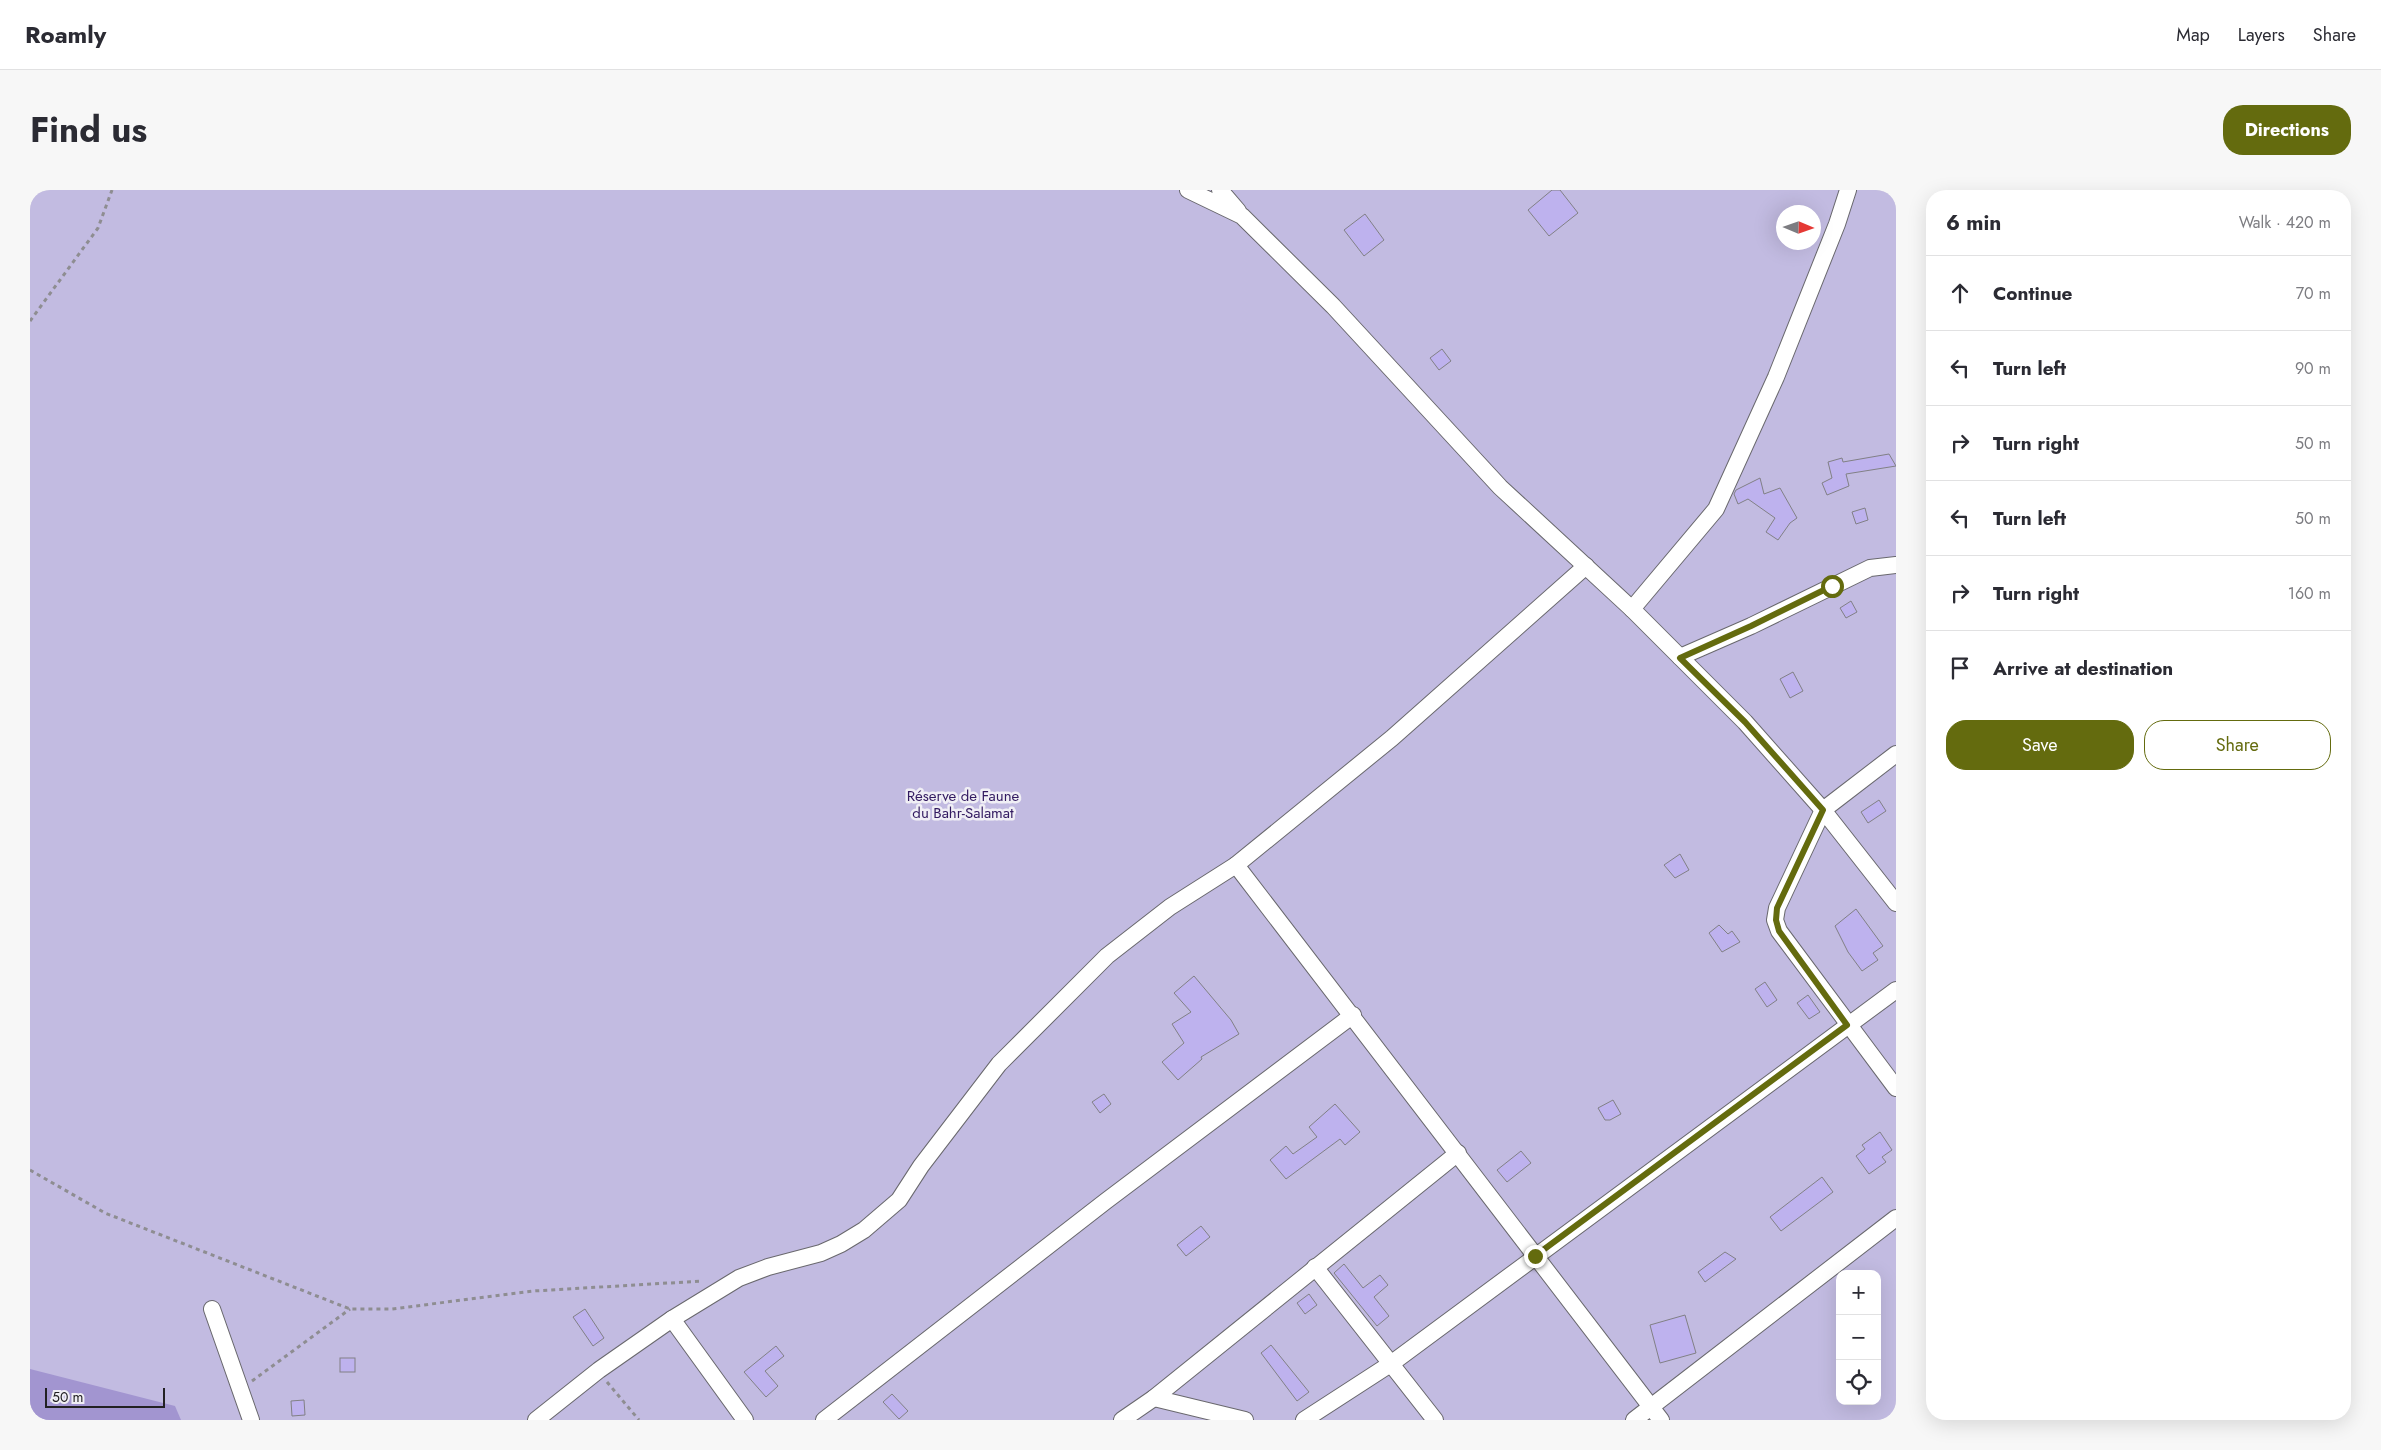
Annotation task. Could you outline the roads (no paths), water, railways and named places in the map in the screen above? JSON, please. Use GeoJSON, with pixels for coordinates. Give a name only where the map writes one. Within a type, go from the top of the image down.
{"type":"FeatureCollection","features":[{"type":"Feature","properties":{"kind":"street"},"geometry":{"type":"LineString","coordinates":[[1188,190],[1242,216]]}},
{"type":"Feature","properties":{"kind":"street"},"geometry":{"type":"LineString","coordinates":[[1220,190],[1242,216],[1333,306],[1500,486],[1632,610],[1745,722],[1823,810],[1896,903]]}},
{"type":"Feature","properties":{"kind":"street"},"geometry":{"type":"LineString","coordinates":[[1632,610],[1716,509],[1776,377],[1837,224],[1848,190]]}},
{"type":"Feature","properties":{"kind":"street"},"geometry":{"type":"LineString","coordinates":[[1680,658],[1870,568],[1896,565]]}},
{"type":"Feature","properties":{"kind":"street"},"geometry":{"type":"LineString","coordinates":[[536,1420],[599,1370],[672,1319],[739,1278],[768,1267],[821,1253],[864,1230],[899,1200],[921,1166],[999,1064],[1107,956],[1170,907],[1236,865],[1392,738],[1586,566]]}},
{"type":"Feature","properties":{"kind":"street"},"geometry":{"type":"LineString","coordinates":[[1896,754],[1823,810],[1777,908],[1776,920],[1779,931],[1847,1025],[1896,1088]]}},
{"type":"Feature","properties":{"kind":"street"},"geometry":{"type":"LineString","coordinates":[[1236,865],[1353,1015],[1656,1414]]}},
{"type":"Feature","properties":{"kind":"street"},"geometry":{"type":"LineString","coordinates":[[1304,1420],[1392,1363],[1896,990]]}},
{"type":"Feature","properties":{"kind":"street"},"geometry":{"type":"LineString","coordinates":[[824,1420],[1106,1202],[1353,1015]]}},
{"type":"Feature","properties":{"kind":"street"},"geometry":{"type":"LineString","coordinates":[[1122,1420],[1154,1398],[1458,1153]]}},
{"type":"Feature","properties":{"kind":"street"},"geometry":{"type":"LineString","coordinates":[[1634,1420],[1656,1414],[1896,1218]]}},
{"type":"Feature","properties":{"kind":"street"},"geometry":{"type":"LineString","coordinates":[[1315,1267],[1435,1420]]}},
{"type":"Feature","properties":{"kind":"street"},"geometry":{"type":"LineString","coordinates":[[212,1309],[242,1388],[251,1420]]}},
{"type":"Feature","properties":{"kind":"street"},"geometry":{"type":"LineString","coordinates":[[672,1319],[745,1420]]}},
{"type":"Feature","properties":{"kind":"street"},"geometry":{"type":"LineString","coordinates":[[1154,1398],[1245,1420]]}},
{"type":"Feature","properties":{"kind":"park label","name":"Réserve de Faune du Bahr-Salamat"},"geometry":{"type":"Point","coordinates":[963,804]}}]}
